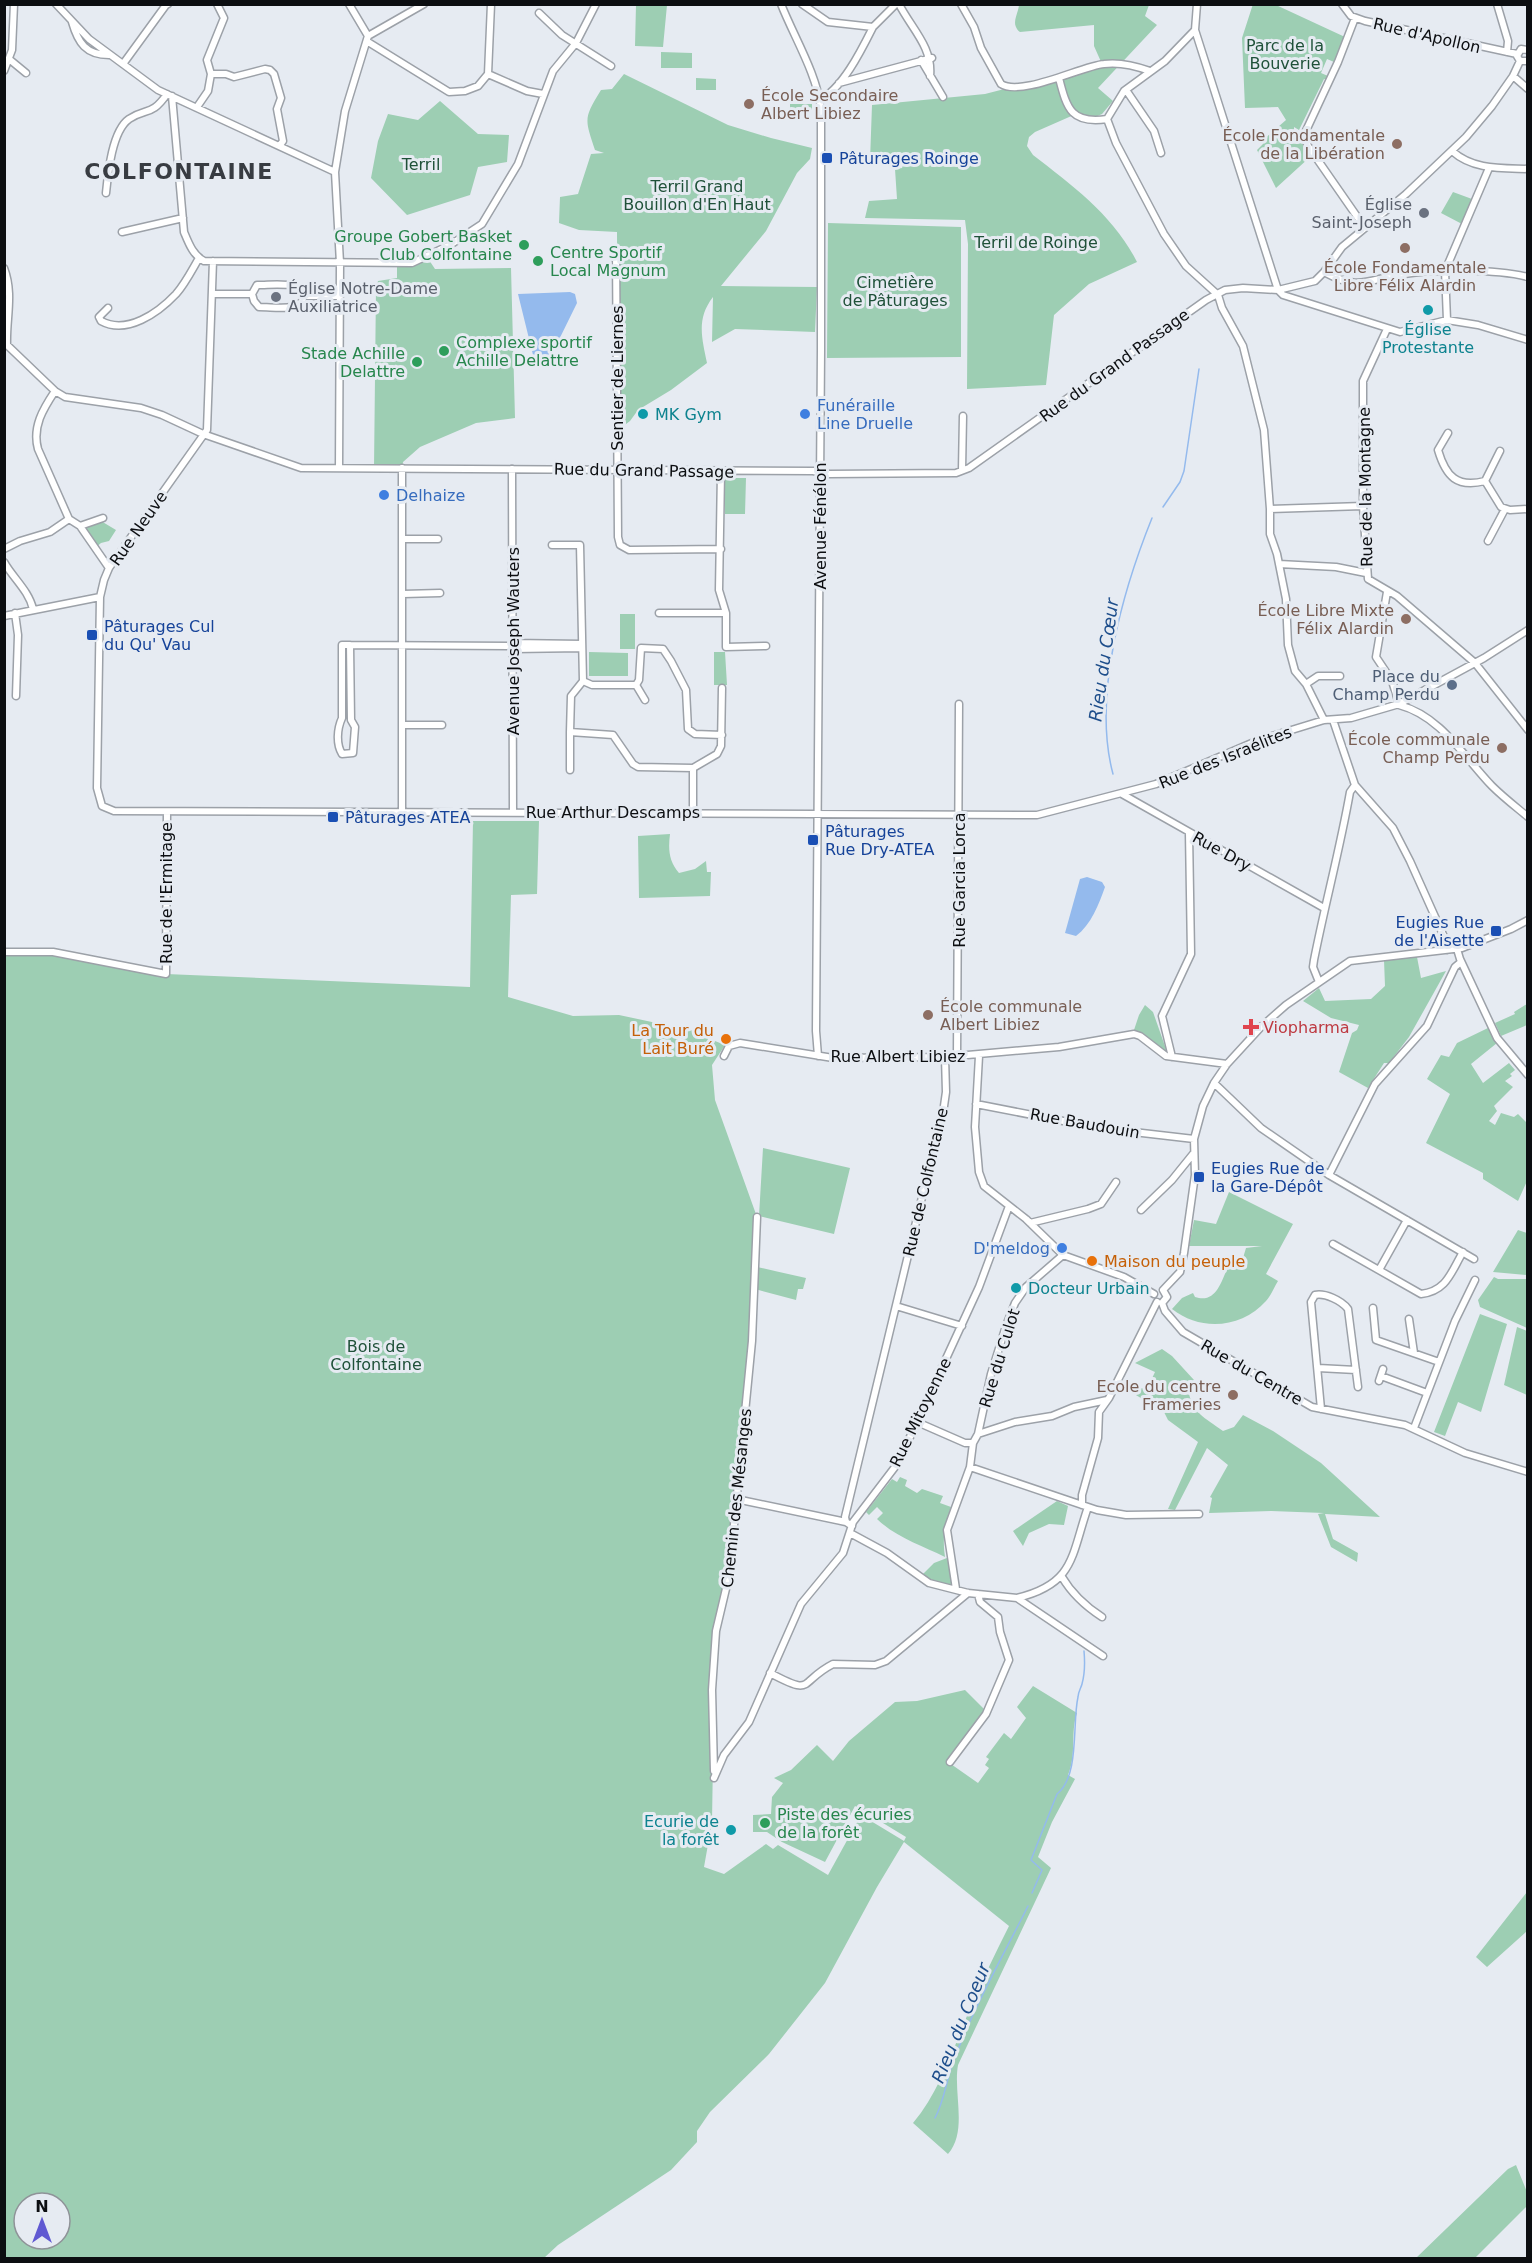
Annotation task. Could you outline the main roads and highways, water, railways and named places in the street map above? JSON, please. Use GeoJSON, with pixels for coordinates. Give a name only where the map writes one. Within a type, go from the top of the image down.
{"type":"FeatureCollection","features":[{"type":"Feature","properties":{"kind":"water"},"geometry":{"type":"Polygon","coordinates":[[[570,292],[575,294],[577,303],[549,360],[538,365],[535,363],[518,294],[570,292]]]}},
{"type":"Feature","properties":{"kind":"water"},"geometry":{"type":"Polygon","coordinates":[[[1087,877],[1102,882],[1105,887],[1100,900],[1090,920],[1076,936],[1065,933],[1080,879],[1087,877]]]}},
{"type":"Feature","properties":{"kind":"waterway","name":"Rieu du Cœur"},"geometry":{"type":"LineString","coordinates":[[1163,507],[1180,482],[1184,471],[1199,369]]}},
{"type":"Feature","properties":{"kind":"waterway","name":"Rieu du Cœur"},"geometry":{"type":"LineString","coordinates":[[1113,774],[1107,744],[1108,678],[1121,610],[1152,518]]}},
{"type":"Feature","properties":{"kind":"waterway","name":"Rieu du Coeur"},"geometry":{"type":"LineString","coordinates":[[1032,1893],[1042,1870],[1031,1860],[1057,1794],[1069,1775],[1072,1762],[1076,1708],[1085,1663],[1084,1651]]}},
{"type":"Feature","properties":{"kind":"waterway","name":"Rieu du Coeur"},"geometry":{"type":"LineString","coordinates":[[935,2118],[943,2099],[952,2065],[969,2024],[1028,1906]]}},
{"type":"Feature","properties":{"kind":"place","name":"École Secondaire Albert Libiez"},"geometry":{"type":"Point","coordinates":[749,104]}},
{"type":"Feature","properties":{"kind":"place","name":"École Fondamentale de la Libération"},"geometry":{"type":"Point","coordinates":[1397,144]}},
{"type":"Feature","properties":{"kind":"place","name":"Pâturages Roinge"},"geometry":{"type":"Point","coordinates":[827,158]}},
{"type":"Feature","properties":{"kind":"place","name":"Église Saint-Joseph"},"geometry":{"type":"Point","coordinates":[1424,213]}},
{"type":"Feature","properties":{"kind":"place","name":"Groupe Gobert Basket Club Colfontaine"},"geometry":{"type":"Point","coordinates":[524,245]}},
{"type":"Feature","properties":{"kind":"place","name":"École Fondamentale Libre Félix Alardin"},"geometry":{"type":"Point","coordinates":[1405,248]}},
{"type":"Feature","properties":{"kind":"place","name":"Centre Sportif Local Magnum"},"geometry":{"type":"Point","coordinates":[538,261]}},
{"type":"Feature","properties":{"kind":"place","name":"Église Notre-Dame Auxiliatrice"},"geometry":{"type":"Point","coordinates":[276,297]}},
{"type":"Feature","properties":{"kind":"place","name":"Église Protestante"},"geometry":{"type":"Point","coordinates":[1428,310]}},
{"type":"Feature","properties":{"kind":"place","name":"Complexe sportif Achille Delattre"},"geometry":{"type":"Point","coordinates":[444,351]}},
{"type":"Feature","properties":{"kind":"place","name":"Stade Achille Delattre"},"geometry":{"type":"Point","coordinates":[417,362]}},
{"type":"Feature","properties":{"kind":"place","name":"MK Gym"},"geometry":{"type":"Point","coordinates":[643,414]}},
{"type":"Feature","properties":{"kind":"place","name":"Funéraille Line Druelle"},"geometry":{"type":"Point","coordinates":[805,414]}},
{"type":"Feature","properties":{"kind":"place","name":"Delhaize"},"geometry":{"type":"Point","coordinates":[384,495]}},
{"type":"Feature","properties":{"kind":"place","name":"École Libre Mixte Félix Alardin"},"geometry":{"type":"Point","coordinates":[1406,619]}},
{"type":"Feature","properties":{"kind":"place","name":"Pâturages Cul du Qu' Vau"},"geometry":{"type":"Point","coordinates":[92,635]}},
{"type":"Feature","properties":{"kind":"place","name":"Place du Champ Perdu"},"geometry":{"type":"Point","coordinates":[1452,685]}},
{"type":"Feature","properties":{"kind":"place","name":"École communale Champ Perdu"},"geometry":{"type":"Point","coordinates":[1502,748]}},
{"type":"Feature","properties":{"kind":"place","name":"Pâturages ATEA"},"geometry":{"type":"Point","coordinates":[333,817]}},
{"type":"Feature","properties":{"kind":"place","name":"Pâturages Rue Dry-ATEA"},"geometry":{"type":"Point","coordinates":[813,840]}},
{"type":"Feature","properties":{"kind":"place","name":"Eugies Rue de l'Aisette"},"geometry":{"type":"Point","coordinates":[1496,931]}},
{"type":"Feature","properties":{"kind":"place","name":"École communale Albert Libiez"},"geometry":{"type":"Point","coordinates":[928,1015]}},
{"type":"Feature","properties":{"kind":"place","name":"Viopharma"},"geometry":{"type":"Point","coordinates":[1251,1027]}},
{"type":"Feature","properties":{"kind":"place","name":"La Tour du Lait Buré"},"geometry":{"type":"Point","coordinates":[726,1039]}},
{"type":"Feature","properties":{"kind":"place","name":"Eugies Rue de la Gare-Dépôt"},"geometry":{"type":"Point","coordinates":[1199,1177]}},
{"type":"Feature","properties":{"kind":"place","name":"D'meldog"},"geometry":{"type":"Point","coordinates":[1062,1248]}},
{"type":"Feature","properties":{"kind":"place","name":"Maison du peuple"},"geometry":{"type":"Point","coordinates":[1092,1261]}},
{"type":"Feature","properties":{"kind":"place","name":"Docteur Urbain"},"geometry":{"type":"Point","coordinates":[1016,1288]}},
{"type":"Feature","properties":{"kind":"place","name":"Ecole du centre Frameries"},"geometry":{"type":"Point","coordinates":[1233,1395]}},
{"type":"Feature","properties":{"kind":"place","name":"Piste des écuries de la forêt"},"geometry":{"type":"Point","coordinates":[765,1823]}},
{"type":"Feature","properties":{"kind":"place","name":"Ecurie de la forêt"},"geometry":{"type":"Point","coordinates":[731,1830]}},
{"type":"Feature","properties":{"kind":"district","name":"COLFONTAINE"},"geometry":{"type":"Point","coordinates":[179,171]}},
{"type":"Feature","properties":{"kind":"park label","name":"Parc de la Bouverie"},"geometry":{"type":"Point","coordinates":[1285,54]}},
{"type":"Feature","properties":{"kind":"park label","name":"Terril"},"geometry":{"type":"Point","coordinates":[421,164]}},
{"type":"Feature","properties":{"kind":"park label","name":"Terril Grand Bouillon d'En Haut"},"geometry":{"type":"Point","coordinates":[697,195]}},
{"type":"Feature","properties":{"kind":"park label","name":"Terril de Roinge"},"geometry":{"type":"Point","coordinates":[1036,242]}},
{"type":"Feature","properties":{"kind":"park label","name":"Cimetière de Pâturages"},"geometry":{"type":"Point","coordinates":[895,291]}},
{"type":"Feature","properties":{"kind":"park label","name":"Bois de Colfontaine"},"geometry":{"type":"Point","coordinates":[376,1355]}}]}
